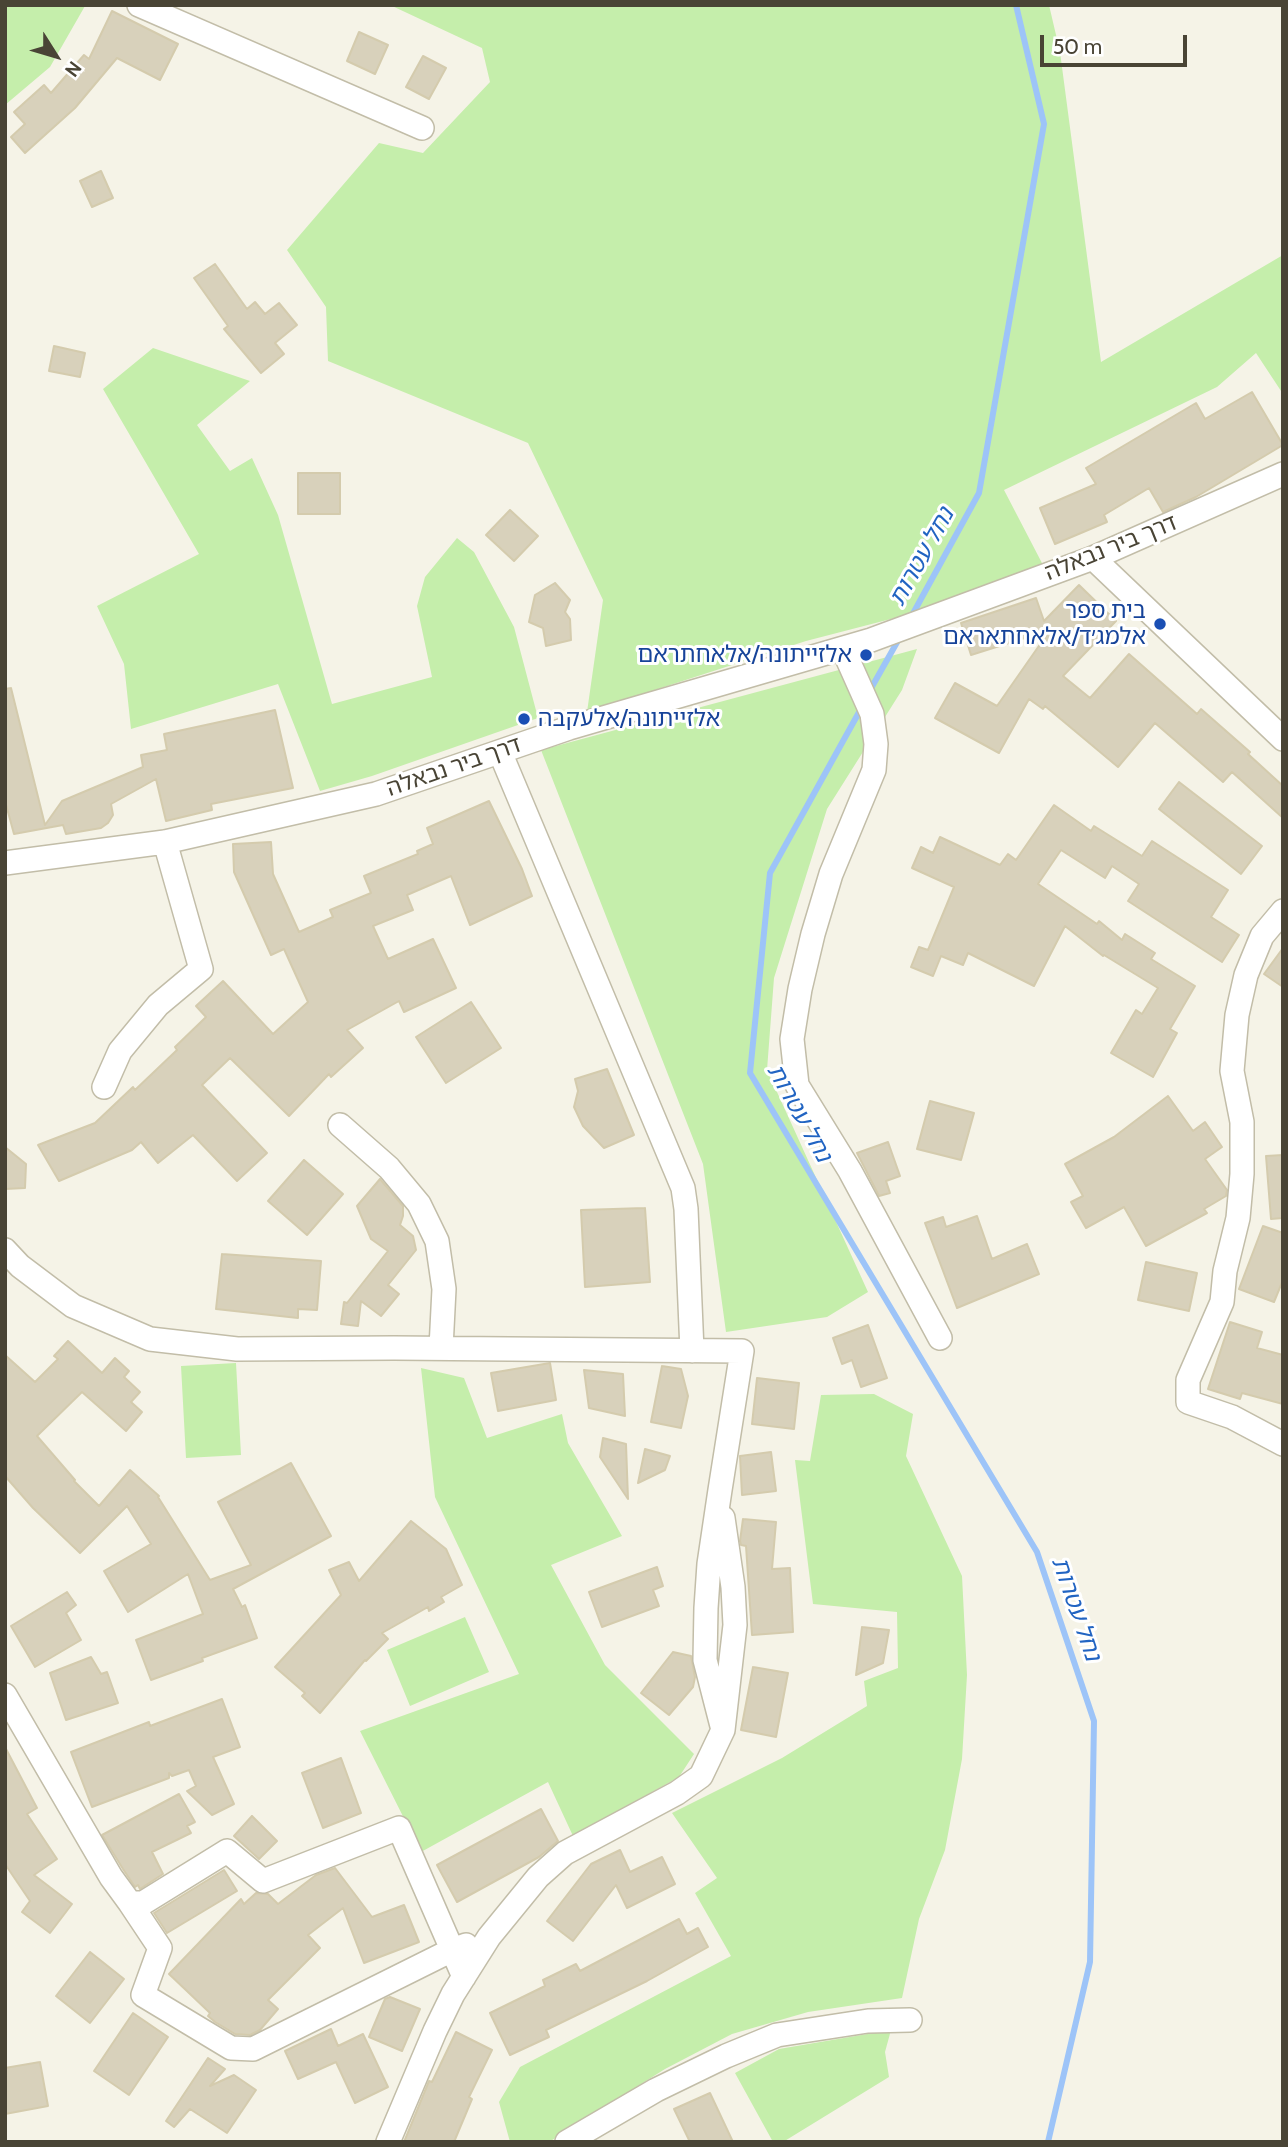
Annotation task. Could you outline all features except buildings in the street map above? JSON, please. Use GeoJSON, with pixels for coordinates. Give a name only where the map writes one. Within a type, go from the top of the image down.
{"type":"FeatureCollection","features":[{"type":"Feature","properties":{"kind":"street"},"geometry":{"type":"LineString","coordinates":[[139,5],[422,128]]}},
{"type":"Feature","properties":{"kind":"street","name":"דרך ביר נבאלה"},"geometry":{"type":"LineString","coordinates":[[5,863],[165,842],[376,794],[569,728],[843,649],[1093,558],[1283,474]]}},
{"type":"Feature","properties":{"kind":"street"},"geometry":{"type":"LineString","coordinates":[[1093,558],[1283,739]]}},
{"type":"Feature","properties":{"kind":"street"},"geometry":{"type":"LineString","coordinates":[[843,649],[872,714],[876,744],[874,770],[831,874],[813,934],[792,1039],[797,1085],[850,1171],[940,1338]]}},
{"type":"Feature","properties":{"kind":"street"},"geometry":{"type":"LineString","coordinates":[[500,752],[683,1188],[692,1351]]}},
{"type":"Feature","properties":{"kind":"street"},"geometry":{"type":"LineString","coordinates":[[104,1087],[120,1051],[158,1005],[201,969],[165,842]]}},
{"type":"Feature","properties":{"kind":"street"},"geometry":{"type":"LineString","coordinates":[[1283,911],[1262,936],[1246,975],[1237,1015],[1232,1071],[1242,1122],[1238,1218],[1225,1270],[1222,1303],[1188,1380],[1188,1402],[1232,1417],[1283,1444]]}},
{"type":"Feature","properties":{"kind":"street"},"geometry":{"type":"LineString","coordinates":[[340,1125],[389,1168],[419,1204],[437,1241],[444,1289],[441,1348]]}},
{"type":"Feature","properties":{"kind":"street"},"geometry":{"type":"LineString","coordinates":[[5,1250],[20,1266],[73,1306],[150,1339],[237,1349],[742,1351],[709,1564],[705,1660],[723,1730],[701,1776],[677,1793],[565,1853],[538,1877],[489,1937],[435,2031],[388,2142]]}},
{"type":"Feature","properties":{"kind":"street"},"geometry":{"type":"LineString","coordinates":[[5,1695],[111,1877],[160,1948],[143,1995],[231,2049],[253,2049],[452,1950],[489,1937]]}},
{"type":"Feature","properties":{"kind":"street"},"geometry":{"type":"LineString","coordinates":[[130,1903],[144,1903],[227,1851],[263,1881],[399,1828],[464,1977]]}},
{"type":"Feature","properties":{"kind":"street"},"geometry":{"type":"LineString","coordinates":[[567,2142],[656,2090],[777,2035],[868,2021],[910,2020]]}},
{"type":"Feature","properties":{"kind":"green space"},"geometry":{"type":"Polygon","coordinates":[[[5,5],[85,6],[50,67],[5,105],[5,5]]]}},
{"type":"Feature","properties":{"kind":"green space"},"geometry":{"type":"Polygon","coordinates":[[[390,5],[1049,5],[1060,52],[1101,362],[1283,255],[1283,394],[1256,353],[1217,387],[1004,490],[1043,565],[941,606],[806,641],[587,712],[603,600],[528,443],[328,361],[326,307],[287,250],[379,143],[423,153],[490,82],[482,48],[390,5]]]}},
{"type":"Feature","properties":{"kind":"green space"},"geometry":{"type":"Polygon","coordinates":[[[153,348],[250,381],[197,425],[230,471],[252,458],[278,515],[332,704],[432,677],[417,606],[425,577],[457,538],[474,552],[514,627],[538,718],[372,776],[320,791],[278,684],[131,729],[124,664],[97,606],[199,554],[103,389],[153,348]]]}},
{"type":"Feature","properties":{"kind":"green space"},"geometry":{"type":"Polygon","coordinates":[[[917,649],[902,690],[827,809],[774,978],[767,1070],[868,1292],[827,1317],[726,1332],[703,1164],[541,750],[917,649]]]}},
{"type":"Feature","properties":{"kind":"green space"},"geometry":{"type":"Polygon","coordinates":[[[236,1363],[241,1455],[186,1458],[181,1366],[236,1363]]]}},
{"type":"Feature","properties":{"kind":"green space"},"geometry":{"type":"Polygon","coordinates":[[[421,1368],[464,1378],[487,1438],[562,1414],[568,1443],[622,1536],[551,1565],[605,1665],[694,1754],[679,1777],[573,1836],[548,1782],[421,1852],[360,1731],[519,1674],[435,1497],[421,1368]]]}},
{"type":"Feature","properties":{"kind":"green space"},"geometry":{"type":"Polygon","coordinates":[[[874,1394],[913,1414],[906,1456],[962,1576],[967,1675],[962,1759],[945,1850],[919,1919],[902,1998],[808,2012],[732,2034],[665,2069],[549,2142],[510,2142],[499,2102],[520,2067],[731,1956],[695,1893],[717,1878],[672,1813],[782,1758],[867,1706],[864,1681],[898,1668],[897,1612],[813,1604],[795,1460],[810,1461],[821,1395],[874,1394]]]}},
{"type":"Feature","properties":{"kind":"green space"},"geometry":{"type":"Polygon","coordinates":[[[465,1617],[489,1672],[410,1706],[387,1650],[465,1617]]]}},
{"type":"Feature","properties":{"kind":"green space"},"geometry":{"type":"Polygon","coordinates":[[[891,2030],[885,2052],[889,2077],[783,2142],[773,2142],[735,2073],[779,2049],[891,2030]]]}},
{"type":"Feature","properties":{"kind":"waterway","name":"נחל עטרות"},"geometry":{"type":"LineString","coordinates":[[910,619],[979,493],[1044,124],[1016,5]]}},
{"type":"Feature","properties":{"kind":"waterway","name":"נחל עטרות"},"geometry":{"type":"LineString","coordinates":[[869,692],[900,637]]}},
{"type":"Feature","properties":{"kind":"waterway","name":"נחל עטרות"},"geometry":{"type":"LineString","coordinates":[[863,705],[770,873],[750,1073],[1037,1552],[1094,1721],[1090,1962],[1048,2142]]}},
{"type":"Feature","properties":{"kind":"place","name":"בית ספר אלמג׳ד/אלאחתאראם"},"geometry":{"type":"Point","coordinates":[1160,624]}},
{"type":"Feature","properties":{"kind":"place","name":"אלזייתונה/אלאחתראם"},"geometry":{"type":"Point","coordinates":[866,655]}},
{"type":"Feature","properties":{"kind":"place","name":"אלזייתונה/אלעקבה"},"geometry":{"type":"Point","coordinates":[524,719]}}]}
